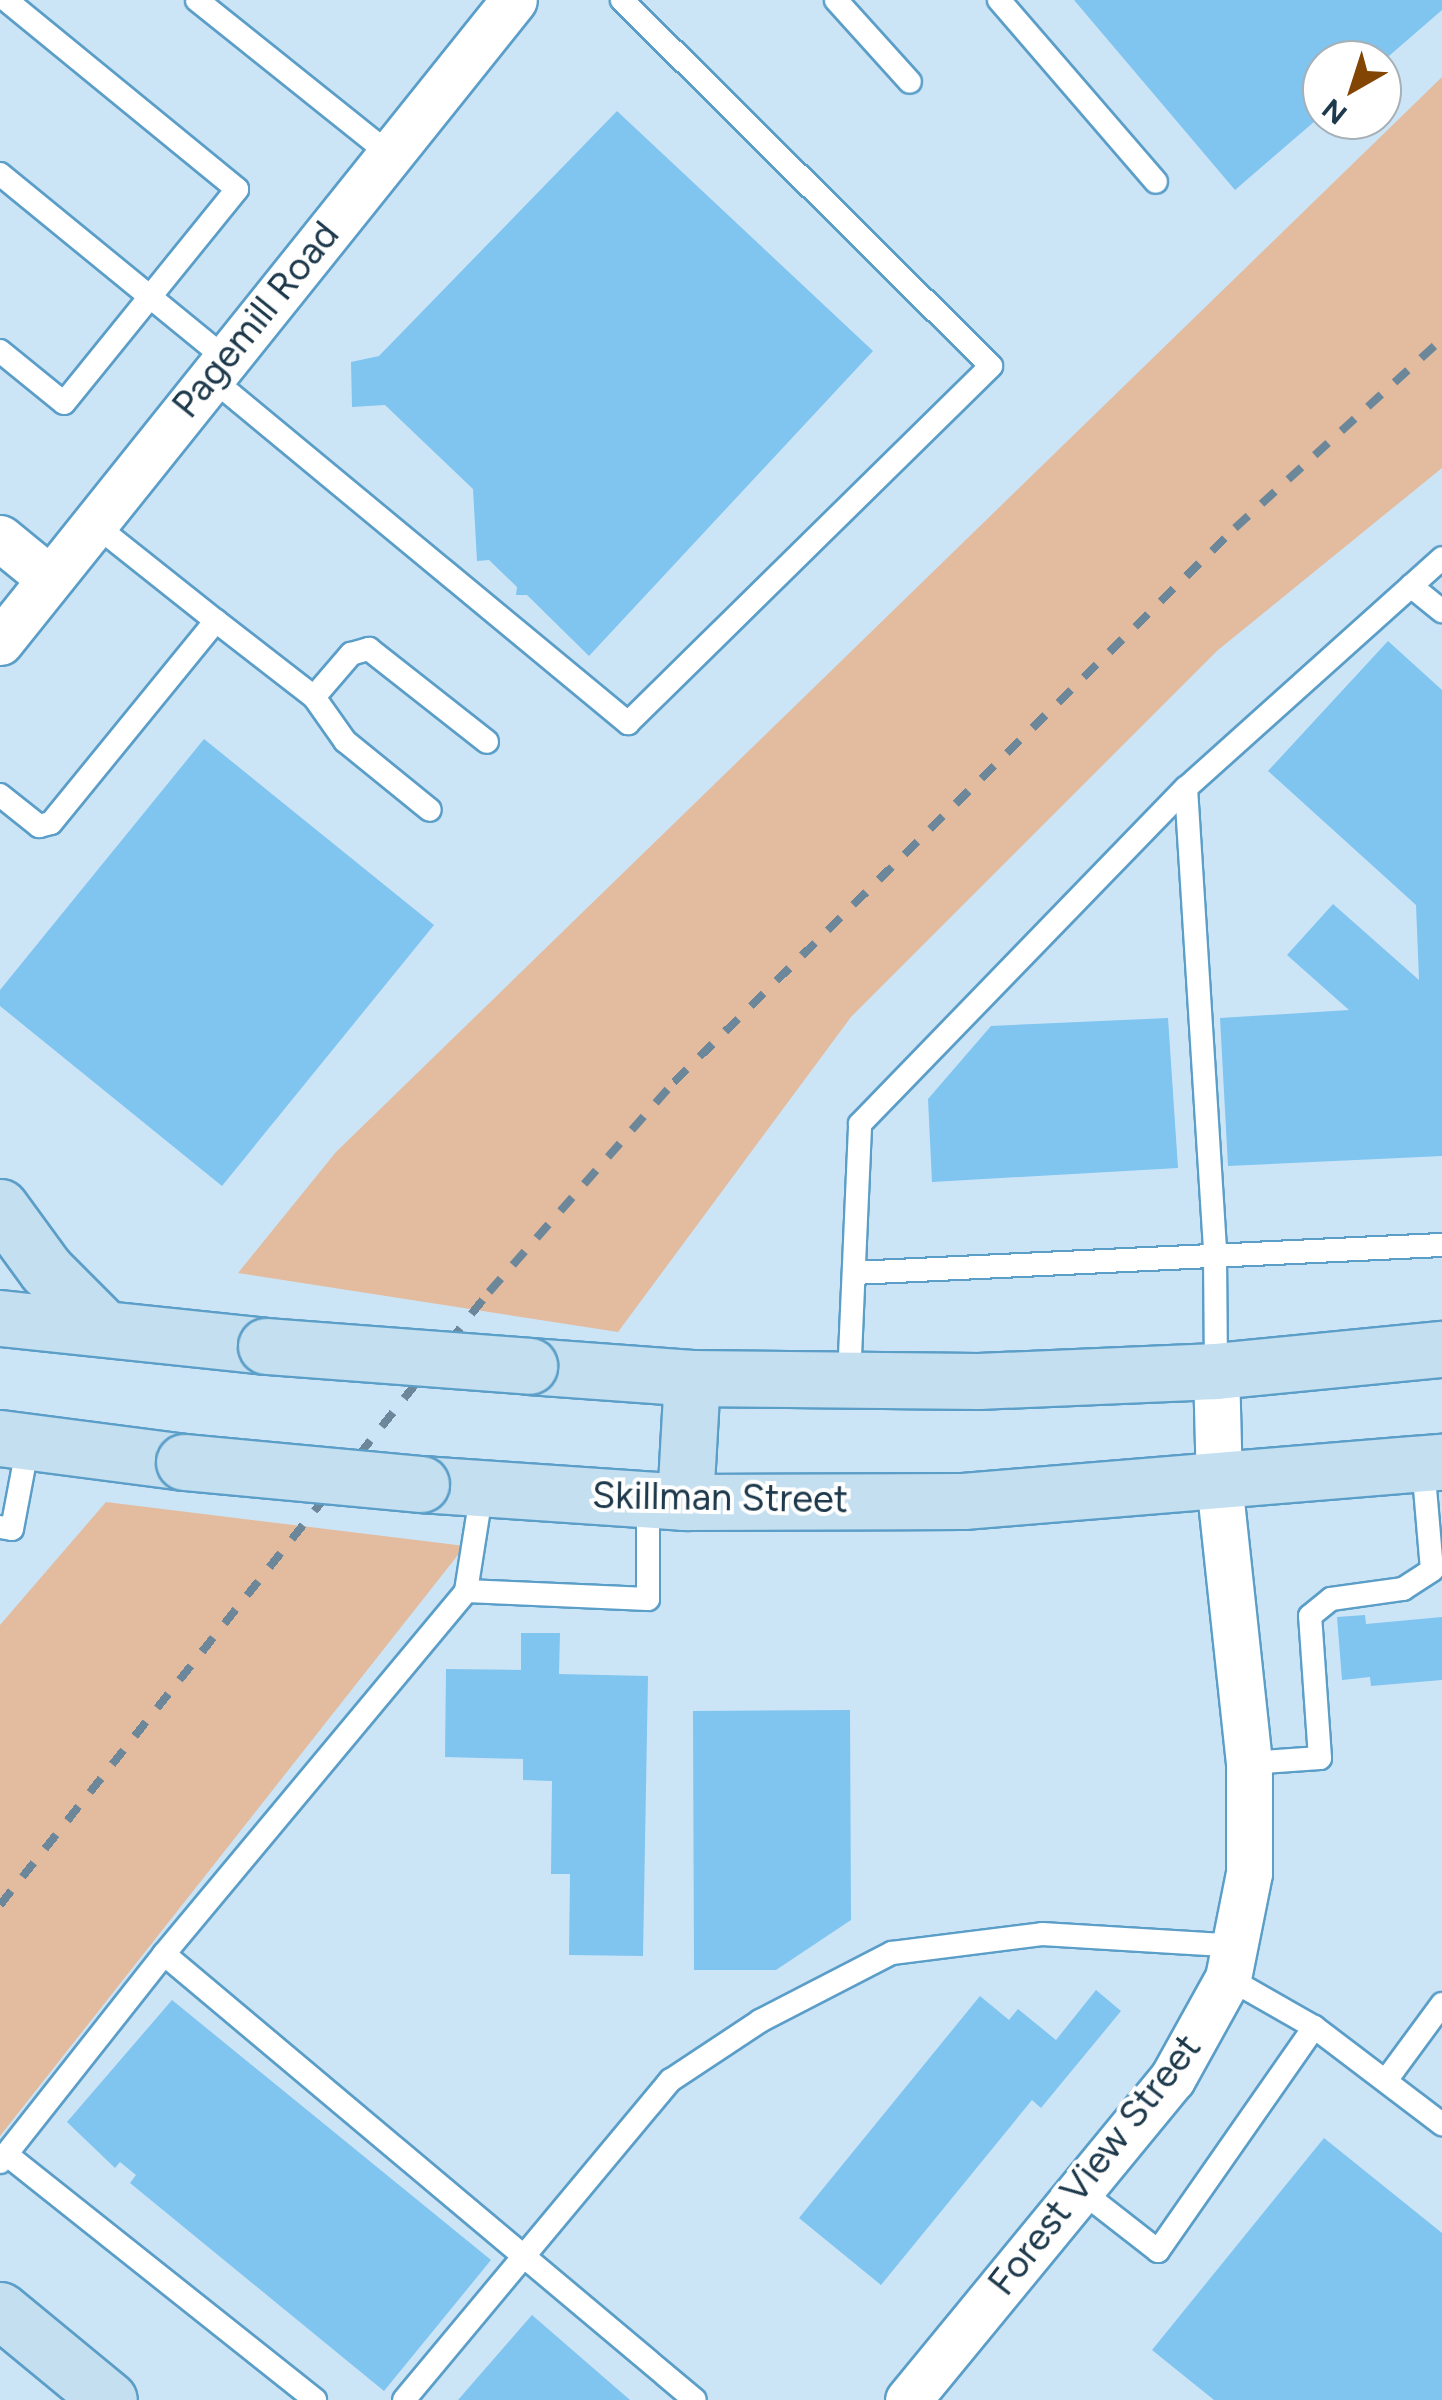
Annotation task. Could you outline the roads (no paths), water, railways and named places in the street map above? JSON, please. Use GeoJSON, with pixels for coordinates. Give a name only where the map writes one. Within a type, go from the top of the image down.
{"type":"FeatureCollection","features":[{"type":"Feature","properties":{"kind":"main road"},"geometry":{"type":"LineString","coordinates":[[0,1207],[46,1270],[102,1326]]}},
{"type":"Feature","properties":{"kind":"main road"},"geometry":{"type":"LineString","coordinates":[[0,1318],[266,1346],[692,1378],[850,1379],[1216,1371],[1442,1349]]}},
{"type":"Feature","properties":{"kind":"main road"},"geometry":{"type":"LineString","coordinates":[[666,1500],[692,1378]]}},
{"type":"Feature","properties":{"kind":"main road","name":"Skillman Street"},"geometry":{"type":"LineString","coordinates":[[14,1441],[184,1462],[482,1490],[666,1500],[963,1501],[1219,1484],[1433,1463]]}},
{"type":"Feature","properties":{"kind":"main road"},"geometry":{"type":"LineString","coordinates":[[0,2310],[109,2400]]}},
{"type":"Feature","properties":{"kind":"street","name":"Pagemill Road"},"geometry":{"type":"LineString","coordinates":[[0,642],[514,0]]}},
{"type":"Feature","properties":{"kind":"street"},"geometry":{"type":"LineString","coordinates":[[0,538],[48,578]]}},
{"type":"Feature","properties":{"kind":"street","name":"Forest View Street"},"geometry":{"type":"LineString","coordinates":[[908,2400],[1172,2078],[1232,1962],[1249,1874],[1249,1762],[1219,1484],[1216,1371]]}},
{"type":"Feature","properties":{"kind":"lane"},"geometry":{"type":"LineString","coordinates":[[0,351],[64,403],[154,300],[237,189],[6,0]]}},
{"type":"Feature","properties":{"kind":"lane"},"geometry":{"type":"LineString","coordinates":[[197,0],[389,154]]}},
{"type":"Feature","properties":{"kind":"lane"},"geometry":{"type":"LineString","coordinates":[[0,174],[154,300],[218,368],[628,724],[991,366],[622,0]]}},
{"type":"Feature","properties":{"kind":"lane"},"geometry":{"type":"LineString","coordinates":[[836,0],[910,82]]}},
{"type":"Feature","properties":{"kind":"lane"},"geometry":{"type":"LineString","coordinates":[[1000,0],[1156,182]]}},
{"type":"Feature","properties":{"kind":"lane"},"geometry":{"type":"LineString","coordinates":[[92,524],[314,697],[345,740],[430,810]]}},
{"type":"Feature","properties":{"kind":"lane"},"geometry":{"type":"LineString","coordinates":[[850,1379],[860,1124],[1186,788],[1442,558]]}},
{"type":"Feature","properties":{"kind":"lane"},"geometry":{"type":"LineString","coordinates":[[1411,586],[1442,611]]}},
{"type":"Feature","properties":{"kind":"lane"},"geometry":{"type":"LineString","coordinates":[[0,795],[39,826],[51,823],[216,621]]}},
{"type":"Feature","properties":{"kind":"lane"},"geometry":{"type":"LineString","coordinates":[[314,697],[350,654],[369,649],[487,742]]}},
{"type":"Feature","properties":{"kind":"lane"},"geometry":{"type":"LineString","coordinates":[[1186,788],[1215,1255],[1216,1371]]}},
{"type":"Feature","properties":{"kind":"lane"},"geometry":{"type":"LineString","coordinates":[[854,1274],[1442,1245]]}},
{"type":"Feature","properties":{"kind":"lane"},"geometry":{"type":"LineString","coordinates":[[0,1527],[12,1529],[14,1441]]}},
{"type":"Feature","properties":{"kind":"lane"},"geometry":{"type":"LineString","coordinates":[[1249,1762],[1320,1758],[1310,1616],[1331,1599],[1403,1589],[1432,1570],[1433,1463]]}},
{"type":"Feature","properties":{"kind":"lane"},"geometry":{"type":"LineString","coordinates":[[315,2400],[3,2158],[164,1954],[466,1591],[482,1490]]}},
{"type":"Feature","properties":{"kind":"lane"},"geometry":{"type":"LineString","coordinates":[[466,1591],[648,1599],[666,1500]]}},
{"type":"Feature","properties":{"kind":"lane"},"geometry":{"type":"LineString","coordinates":[[404,2400],[671,2080],[760,2021],[892,1954],[1042,1934],[1232,1962],[1442,2124]]}},
{"type":"Feature","properties":{"kind":"lane"},"geometry":{"type":"LineString","coordinates":[[164,1954],[695,2400]]}},
{"type":"Feature","properties":{"kind":"lane"},"geometry":{"type":"LineString","coordinates":[[1387,2079],[1442,2004]]}},
{"type":"Feature","properties":{"kind":"lane"},"geometry":{"type":"LineString","coordinates":[[1080,2190],[1158,2251],[1314,2028]]}},
{"type":"Feature","properties":{"kind":"railway"},"geometry":{"type":"LineString","coordinates":[[0,1905],[489,1292],[674,1082],[1235,528],[1442,339]]}}]}
